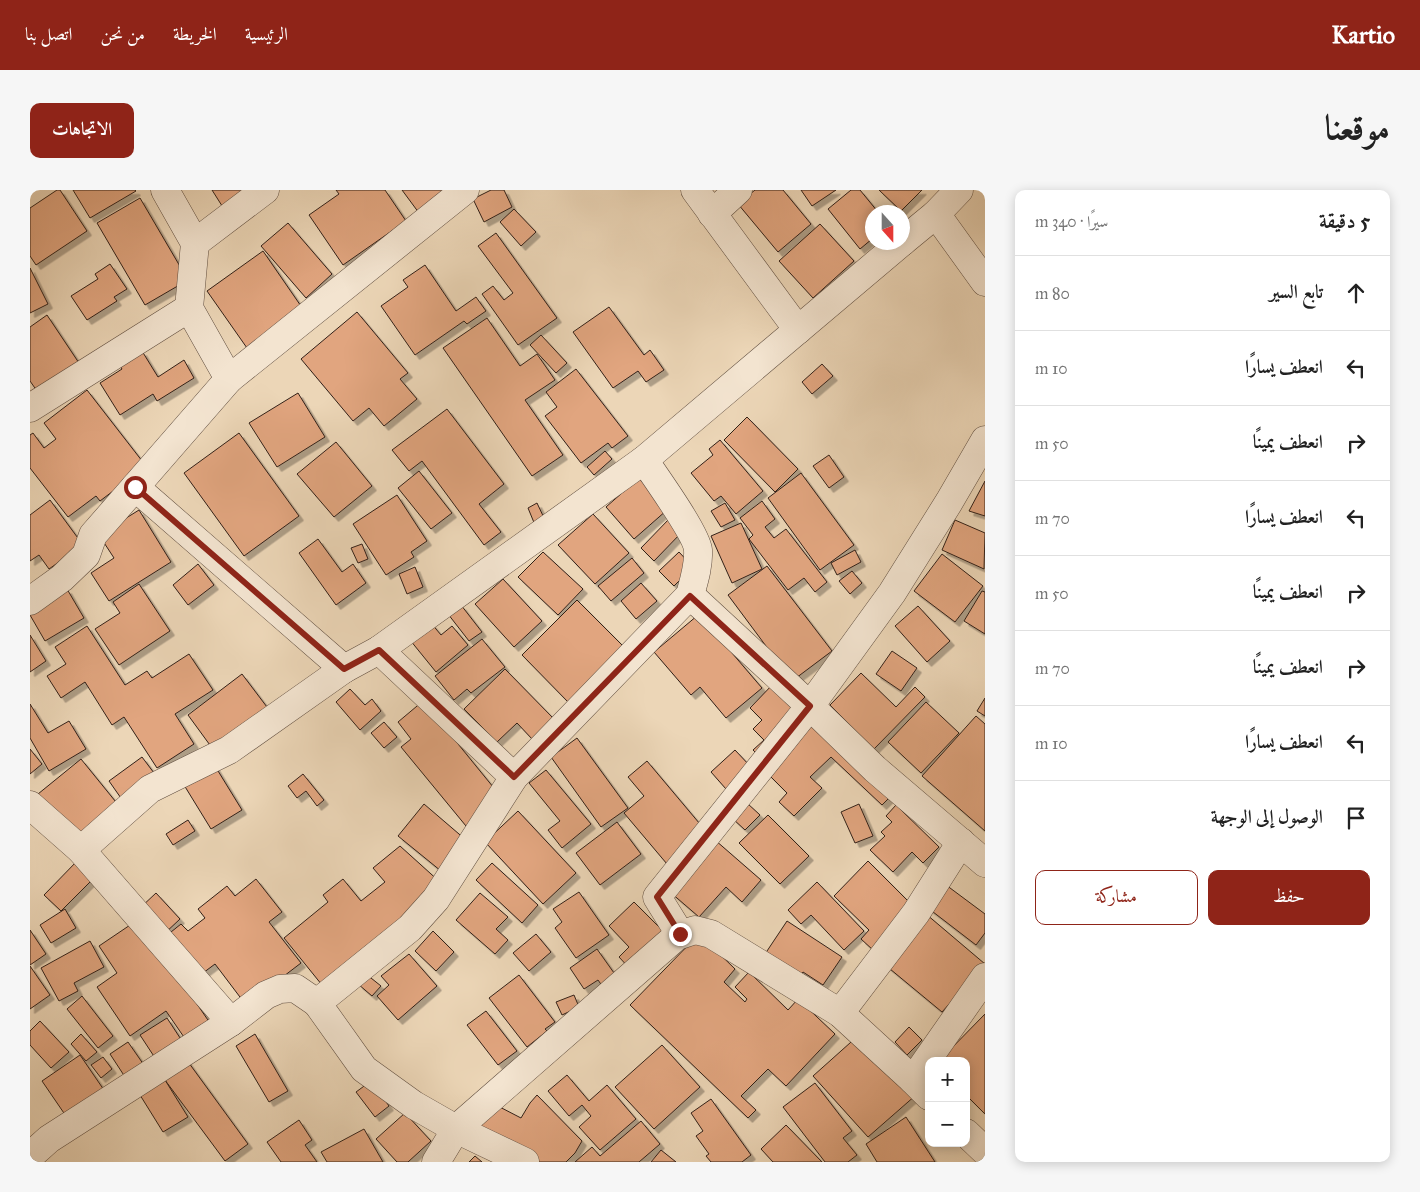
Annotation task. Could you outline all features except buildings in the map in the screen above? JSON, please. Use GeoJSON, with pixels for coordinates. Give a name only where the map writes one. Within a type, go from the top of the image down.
{"type":"FeatureCollection","features":[{"type":"Feature","properties":{"kind":"street"},"geometry":{"type":"LineString","coordinates":[[164,190],[195,243],[189,308],[229,379]]}},
{"type":"Feature","properties":{"kind":"street"},"geometry":{"type":"LineString","coordinates":[[195,243],[265,190]]}},
{"type":"Feature","properties":{"kind":"street"},"geometry":{"type":"LineString","coordinates":[[30,601],[62,578],[86,555],[93,535],[229,379],[465,190]]}},
{"type":"Feature","properties":{"kind":"street"},"geometry":{"type":"LineString","coordinates":[[694,190],[798,330]]}},
{"type":"Feature","properties":{"kind":"street"},"geometry":{"type":"LineString","coordinates":[[712,214],[738,190]]}},
{"type":"Feature","properties":{"kind":"street"},"geometry":{"type":"LineString","coordinates":[[910,235],[936,214],[959,190]]}},
{"type":"Feature","properties":{"kind":"street"},"geometry":{"type":"LineString","coordinates":[[936,214],[985,282]]}},
{"type":"Feature","properties":{"kind":"street"},"geometry":{"type":"LineString","coordinates":[[81,850],[150,790],[229,750],[344,669],[379,650],[644,460],[893,250]]}},
{"type":"Feature","properties":{"kind":"street"},"geometry":{"type":"LineString","coordinates":[[30,408],[189,308]]}},
{"type":"Feature","properties":{"kind":"street"},"geometry":{"type":"LineString","coordinates":[[680,934],[657,897],[810,706],[892,593],[985,440]]}},
{"type":"Feature","properties":{"kind":"street"},"geometry":{"type":"LineString","coordinates":[[317,1004],[410,928],[436,899],[514,777],[690,596],[697,571],[698,548],[690,531],[644,460]]}},
{"type":"Feature","properties":{"kind":"street"},"geometry":{"type":"LineString","coordinates":[[135,487],[344,669]]}},
{"type":"Feature","properties":{"kind":"street"},"geometry":{"type":"LineString","coordinates":[[690,596],[875,768],[985,863]]}},
{"type":"Feature","properties":{"kind":"street"},"geometry":{"type":"LineString","coordinates":[[379,650],[514,777]]}},
{"type":"Feature","properties":{"kind":"street"},"geometry":{"type":"LineString","coordinates":[[30,806],[81,850],[231,1022]]}},
{"type":"Feature","properties":{"kind":"street"},"geometry":{"type":"LineString","coordinates":[[840,1013],[916,913],[961,842]]}},
{"type":"Feature","properties":{"kind":"street"},"geometry":{"type":"LineString","coordinates":[[436,1162],[456,1129],[680,934],[695,930],[711,934],[840,1013],[921,1088],[985,977]]}},
{"type":"Feature","properties":{"kind":"street"},"geometry":{"type":"LineString","coordinates":[[30,1156],[49,1139],[231,1022],[266,995],[280,989],[295,988],[317,1004],[364,1069],[414,1105],[456,1129],[525,1162]]}},
{"type":"Feature","properties":{"kind":"street"},"geometry":{"type":"LineString","coordinates":[[970,1137],[985,1152]]}},
{"type":"Feature","properties":{"kind":"route"},"geometry":{"type":"LineString","coordinates":[[135,487],[344,669],[379,650],[514,777],[690,596],[810,706],[657,897],[680,934]]}}]}
